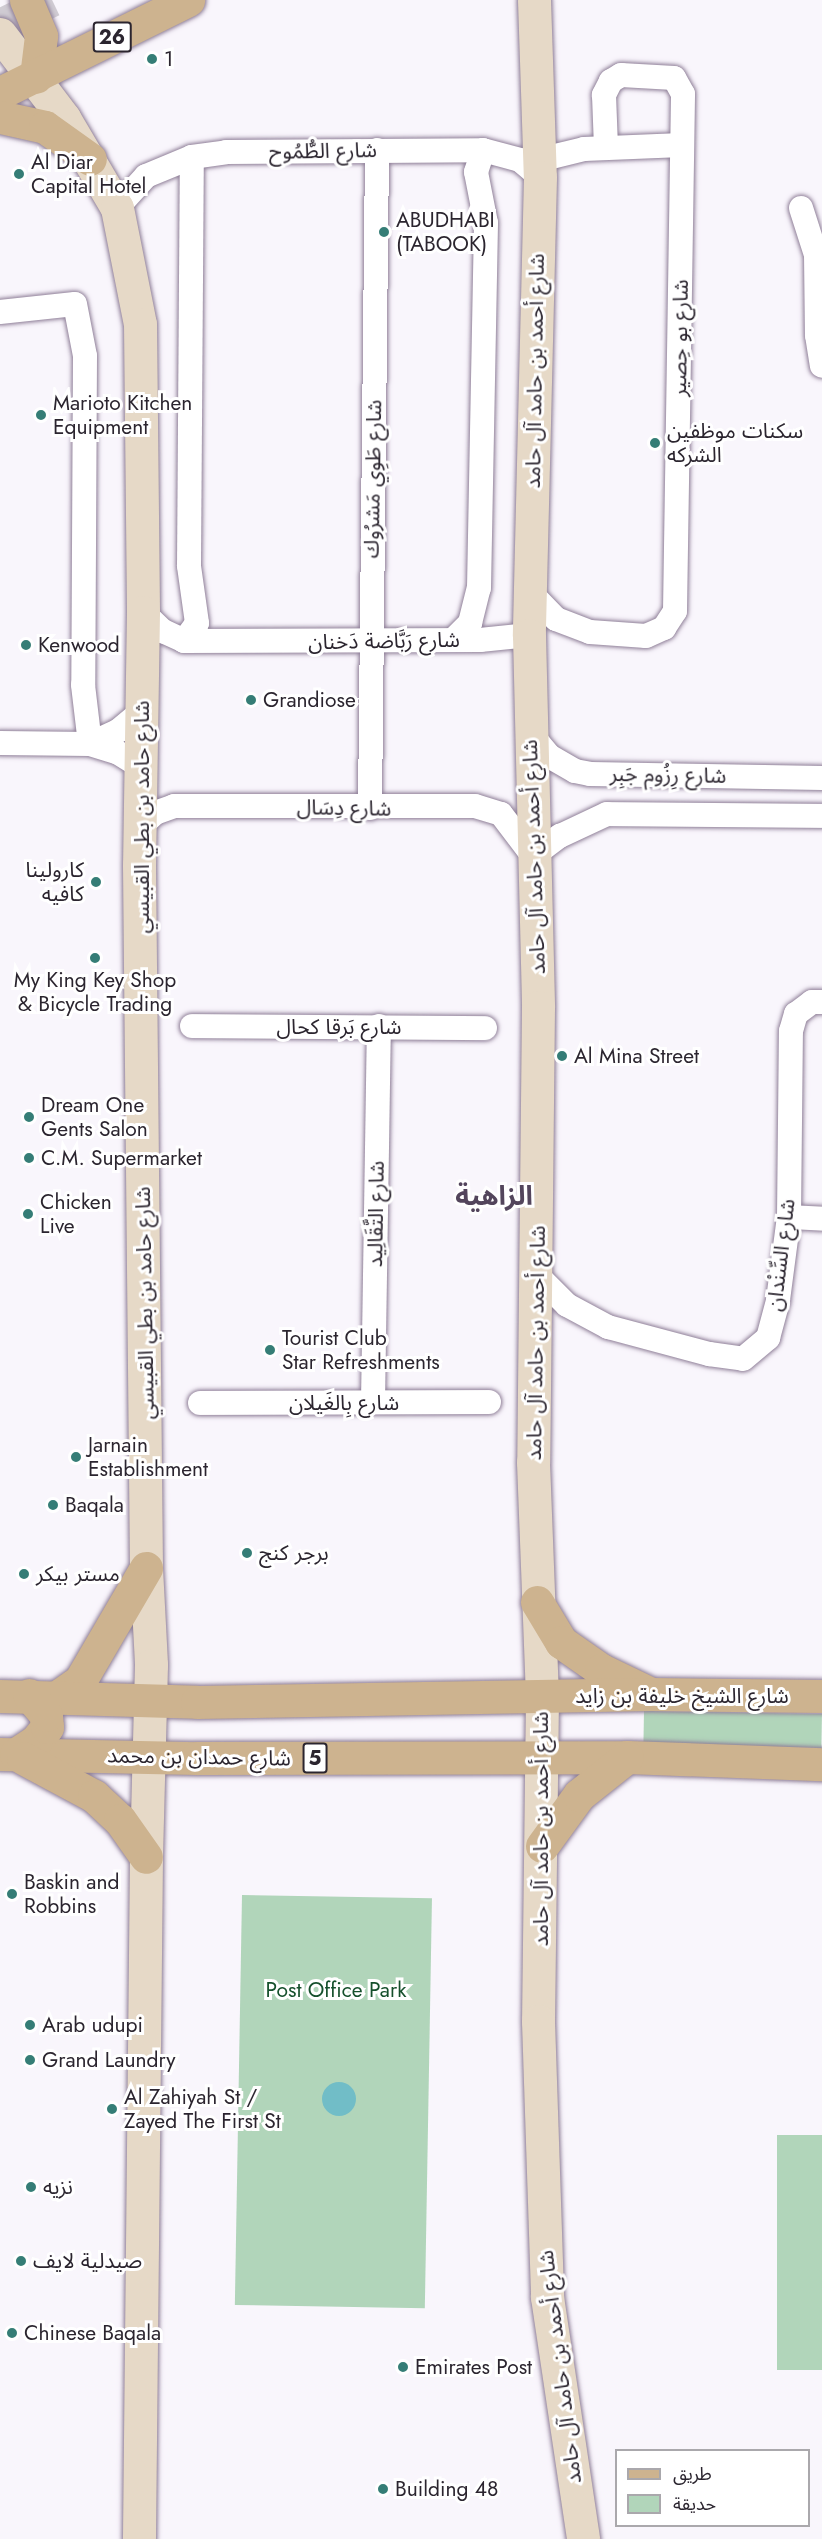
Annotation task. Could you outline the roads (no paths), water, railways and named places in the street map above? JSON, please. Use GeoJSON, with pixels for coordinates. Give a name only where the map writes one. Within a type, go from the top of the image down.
{"type":"FeatureCollection","features":[{"type":"Feature","properties":{"kind":"main road"},"geometry":{"type":"LineString","coordinates":[[26,0],[41,36],[36,76]]}},
{"type":"Feature","properties":{"kind":"main road","name":"26"},"geometry":{"type":"LineString","coordinates":[[0,93],[188,0]]}},
{"type":"Feature","properties":{"kind":"main road","name":"شارع أحمد بن حامد آل حامد"},"geometry":{"type":"LineString","coordinates":[[534,0],[539,169],[529,635],[538,1007],[537,1275],[533,1462],[542,1697],[542,1846],[538,2021],[547,2297],[583,2539]]}},
{"type":"Feature","properties":{"kind":"main road","name":"شارع حامد بن بطي القبيسي"},"geometry":{"type":"LineString","coordinates":[[0,34],[36,76],[90,159],[117,208],[141,324],[143,612],[140,827],[146,1568],[151,1699],[146,1857],[139,2539]]}},
{"type":"Feature","properties":{"kind":"main road"},"geometry":{"type":"LineString","coordinates":[[0,117],[45,127],[90,159]]}},
{"type":"Feature","properties":{"kind":"main road"},"geometry":{"type":"LineString","coordinates":[[29,1695],[80,1681],[146,1568]]}},
{"type":"Feature","properties":{"kind":"main road"},"geometry":{"type":"LineString","coordinates":[[537,1602],[561,1642],[601,1670],[651,1694]]}},
{"type":"Feature","properties":{"kind":"main road","name":"شارع الشيخ خليفة بن زايد"},"geometry":{"type":"LineString","coordinates":[[542,1697],[651,1694],[822,1696]]}},
{"type":"Feature","properties":{"kind":"main road"},"geometry":{"type":"LineString","coordinates":[[29,1695],[209,1702],[542,1697]]}},
{"type":"Feature","properties":{"kind":"main road"},"geometry":{"type":"LineString","coordinates":[[8,1754],[36,1741],[47,1727],[46,1715],[29,1695]]}},
{"type":"Feature","properties":{"kind":"main road"},"geometry":{"type":"LineString","coordinates":[[8,1754],[94,1796],[120,1820],[146,1857]]}},
{"type":"Feature","properties":{"kind":"main road","name":"شارع حمدان بن محمد"},"geometry":{"type":"LineString","coordinates":[[8,1754],[542,1757]]}},
{"type":"Feature","properties":{"kind":"main road"},"geometry":{"type":"LineString","coordinates":[[542,1757],[627,1757],[822,1764]]}},
{"type":"Feature","properties":{"kind":"main road"},"geometry":{"type":"LineString","coordinates":[[542,1846],[579,1795],[627,1757]]}},
{"type":"Feature","properties":{"kind":"street","name":"شارع بو حِصير"},"geometry":{"type":"LineString","coordinates":[[530,592],[551,615],[578,630],[645,636],[656,633],[671,620],[677,600],[683,94],[679,83],[668,75],[621,75],[611,81],[604,95],[606,147]]}},
{"type":"Feature","properties":{"kind":"street"},"geometry":{"type":"LineString","coordinates":[[539,169],[606,147],[682,145]]}},
{"type":"Feature","properties":{"kind":"street","name":"شارع طَوِي مَشرُوك"},"geometry":{"type":"LineString","coordinates":[[370,808],[377,150]]}},
{"type":"Feature","properties":{"kind":"street"},"geometry":{"type":"LineString","coordinates":[[454,639],[470,623],[479,588],[486,223],[476,172],[483,150]]}},
{"type":"Feature","properties":{"kind":"street","name":"شارع الطُّمُوح"},"geometry":{"type":"LineString","coordinates":[[117,208],[146,176],[192,157],[226,152],[483,150],[520,160],[539,169]]}},
{"type":"Feature","properties":{"kind":"street"},"geometry":{"type":"LineString","coordinates":[[183,641],[195,630],[197,618],[189,566],[192,157]]}},
{"type":"Feature","properties":{"kind":"street"},"geometry":{"type":"LineString","coordinates":[[801,208],[816,255],[817,335],[822,366]]}},
{"type":"Feature","properties":{"kind":"street"},"geometry":{"type":"LineString","coordinates":[[0,312],[75,304],[85,356],[83,685],[90,744]]}},
{"type":"Feature","properties":{"kind":"street","name":"شارع رَبَّاضة دَخنان"},"geometry":{"type":"LineString","coordinates":[[143,612],[163,631],[183,641],[239,644],[529,635]]}},
{"type":"Feature","properties":{"kind":"street","name":"شارع رَبَّاضة دَخنان"},"geometry":{"type":"LineString","coordinates":[[197,618],[216,633],[239,644]]}},
{"type":"Feature","properties":{"kind":"street"},"geometry":{"type":"LineString","coordinates":[[90,744],[118,731],[142,711]]}},
{"type":"Feature","properties":{"kind":"street","name":"شارع رِزُوم جَبِر"},"geometry":{"type":"LineString","coordinates":[[530,733],[549,756],[575,771],[590,774],[822,778]]}},
{"type":"Feature","properties":{"kind":"street"},"geometry":{"type":"LineString","coordinates":[[0,743],[90,744],[117,752],[141,767]]}},
{"type":"Feature","properties":{"kind":"street","name":"شارع دِسَال"},"geometry":{"type":"LineString","coordinates":[[140,827],[155,813],[174,806],[370,808],[475,806],[495,810],[533,856]]}},
{"type":"Feature","properties":{"kind":"street","name":"شارع رِزُوم جَبِر"},"geometry":{"type":"LineString","coordinates":[[533,856],[560,836],[607,814],[822,816]]}},
{"type":"Feature","properties":{"kind":"street","name":"شارع السِّنْدان"},"geometry":{"type":"LineString","coordinates":[[537,1275],[567,1305],[588,1319],[662,1341],[743,1359],[768,1338],[778,1300],[789,1217],[791,1031],[796,1014],[812,1002],[822,1002]]}},
{"type":"Feature","properties":{"kind":"street","name":"شارع بَرقا كحال"},"geometry":{"type":"LineString","coordinates":[[192,1026],[485,1028]]}},
{"type":"Feature","properties":{"kind":"street","name":"شارع التَّقَالِيد"},"geometry":{"type":"LineString","coordinates":[[374,1402],[379,1026]]}},
{"type":"Feature","properties":{"kind":"street"},"geometry":{"type":"LineString","coordinates":[[789,1217],[822,1219]]}},
{"type":"Feature","properties":{"kind":"street","name":"شارع بِالغَيلان"},"geometry":{"type":"LineString","coordinates":[[200,1403],[489,1402]]}},
{"type":"Feature","properties":{"kind":"water"},"geometry":{"type":"Polygon","coordinates":[[[339,2082],[351,2087],[356,2099],[351,2111],[339,2116],[327,2111],[322,2099],[327,2087],[339,2082]]]}},
{"type":"Feature","properties":{"kind":"tunnel"},"geometry":{"type":"LineString","coordinates":[[0,25],[52,0]]}},
{"type":"Feature","properties":{"kind":"place","name":"1"},"geometry":{"type":"Point","coordinates":[152,59]}},
{"type":"Feature","properties":{"kind":"place","name":"Al Diar Capital Hotel"},"geometry":{"type":"Point","coordinates":[19,174]}},
{"type":"Feature","properties":{"kind":"place","name":"ABUDHABI (TABOOK)"},"geometry":{"type":"Point","coordinates":[384,232]}},
{"type":"Feature","properties":{"kind":"place","name":"Marioto Kitchen Equipment"},"geometry":{"type":"Point","coordinates":[41,415]}},
{"type":"Feature","properties":{"kind":"place","name":"سكنات موظفين الشركه"},"geometry":{"type":"Point","coordinates":[655,443]}},
{"type":"Feature","properties":{"kind":"place","name":"Kenwood"},"geometry":{"type":"Point","coordinates":[26,645]}},
{"type":"Feature","properties":{"kind":"place","name":"Grandiose"},"geometry":{"type":"Point","coordinates":[251,700]}},
{"type":"Feature","properties":{"kind":"place","name":"كارولينا كافيه"},"geometry":{"type":"Point","coordinates":[96,882]}},
{"type":"Feature","properties":{"kind":"place","name":"My King Key Shop & Bicycle Trading"},"geometry":{"type":"Point","coordinates":[95,958]}},
{"type":"Feature","properties":{"kind":"place","name":"Al Mina Street"},"geometry":{"type":"Point","coordinates":[562,1056]}},
{"type":"Feature","properties":{"kind":"place","name":"Dream One Gents Salon"},"geometry":{"type":"Point","coordinates":[29,1117]}},
{"type":"Feature","properties":{"kind":"place","name":"C.M. Supermarket"},"geometry":{"type":"Point","coordinates":[29,1158]}},
{"type":"Feature","properties":{"kind":"place","name":"Chicken Live"},"geometry":{"type":"Point","coordinates":[28,1214]}},
{"type":"Feature","properties":{"kind":"place","name":"Tourist Club Star Refreshments"},"geometry":{"type":"Point","coordinates":[270,1350]}},
{"type":"Feature","properties":{"kind":"place","name":"Jarnain Establishment"},"geometry":{"type":"Point","coordinates":[76,1457]}},
{"type":"Feature","properties":{"kind":"place","name":"Baqala"},"geometry":{"type":"Point","coordinates":[53,1505]}},
{"type":"Feature","properties":{"kind":"place","name":"برجر كنج"},"geometry":{"type":"Point","coordinates":[247,1553]}},
{"type":"Feature","properties":{"kind":"place","name":"مستر بيكر"},"geometry":{"type":"Point","coordinates":[24,1574]}},
{"type":"Feature","properties":{"kind":"place","name":"Baskin and Robbins"},"geometry":{"type":"Point","coordinates":[12,1894]}},
{"type":"Feature","properties":{"kind":"place","name":"Arab udupi"},"geometry":{"type":"Point","coordinates":[30,2025]}},
{"type":"Feature","properties":{"kind":"place","name":"Grand Laundry"},"geometry":{"type":"Point","coordinates":[30,2060]}},
{"type":"Feature","properties":{"kind":"place","name":"Al Zahiyah St / Zayed The First St"},"geometry":{"type":"Point","coordinates":[112,2109]}},
{"type":"Feature","properties":{"kind":"place","name":"نزيه"},"geometry":{"type":"Point","coordinates":[31,2187]}},
{"type":"Feature","properties":{"kind":"place","name":"صيدلية لايف"},"geometry":{"type":"Point","coordinates":[21,2261]}},
{"type":"Feature","properties":{"kind":"place","name":"Chinese Baqala"},"geometry":{"type":"Point","coordinates":[12,2333]}},
{"type":"Feature","properties":{"kind":"place","name":"Emirates Post"},"geometry":{"type":"Point","coordinates":[403,2367]}},
{"type":"Feature","properties":{"kind":"place","name":"Building 48"},"geometry":{"type":"Point","coordinates":[383,2489]}},
{"type":"Feature","properties":{"kind":"district","name":"الزاهية"},"geometry":{"type":"Point","coordinates":[494,1196]}},
{"type":"Feature","properties":{"kind":"park label","name":"Post Office Park"},"geometry":{"type":"Point","coordinates":[336,1990]}}]}
